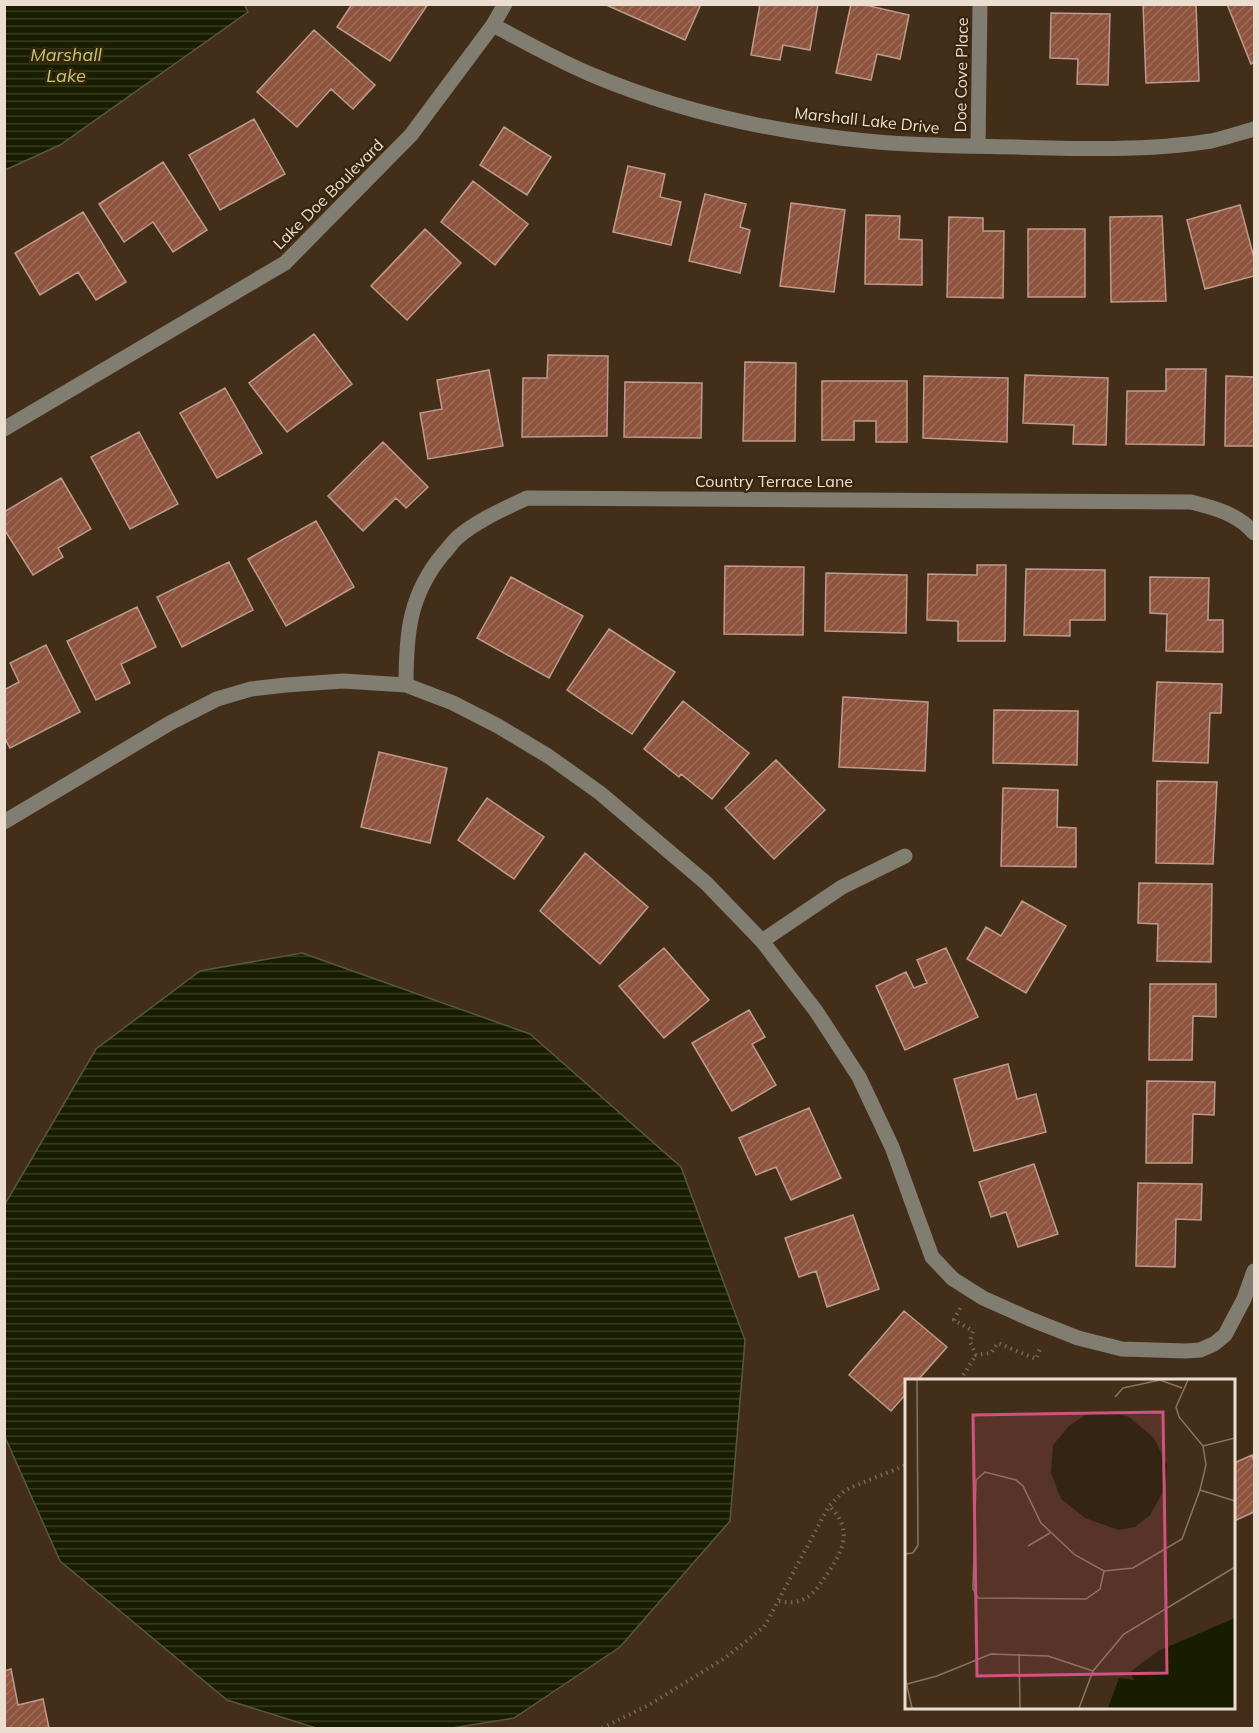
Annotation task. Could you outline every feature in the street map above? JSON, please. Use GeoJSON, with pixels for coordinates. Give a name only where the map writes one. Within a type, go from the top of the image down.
{"type":"FeatureCollection","features":[{"type":"Feature","properties":{"kind":"street","name":"Lake Doe Boulevard"},"geometry":{"type":"LineString","coordinates":[[4,429],[285,263],[411,135],[493,25],[505,4]]}},
{"type":"Feature","properties":{"kind":"street","name":"Doe Cove Place"},"geometry":{"type":"LineString","coordinates":[[978,146],[980,4]]}},
{"type":"Feature","properties":{"kind":"street","name":"Marshall Lake Drive"},"geometry":{"type":"LineString","coordinates":[[493,25],[591,75],[646,95],[717,115],[786,130],[867,141],[978,146],[1163,147],[1213,141],[1254,129]]}},
{"type":"Feature","properties":{"kind":"street","name":"Country Terrace Lane"},"geometry":{"type":"LineString","coordinates":[[406,685],[406,644],[414,603],[434,566],[458,537],[494,514],[527,498],[1191,502],[1219,509],[1245,522],[1254,533]]}},
{"type":"Feature","properties":{"kind":"street"},"geometry":{"type":"LineString","coordinates":[[4,822],[170,723],[217,699],[251,689],[286,685],[343,681],[406,685],[453,703],[498,726],[548,756],[592,787],[706,883],[762,940],[816,1011],[859,1077],[892,1147],[932,1257],[953,1279],[982,1298],[1078,1338],[1122,1348],[1186,1351],[1200,1350],[1214,1344],[1225,1335],[1254,1271]]}},
{"type":"Feature","properties":{"kind":"street"},"geometry":{"type":"LineString","coordinates":[[762,940],[842,887],[905,856]]}},
{"type":"Feature","properties":{"kind":"path"},"geometry":{"type":"LineString","coordinates":[[970,1289],[954,1320],[973,1331],[970,1342],[976,1355]]}},
{"type":"Feature","properties":{"kind":"path"},"geometry":{"type":"LineString","coordinates":[[961,1379],[976,1355],[991,1353],[998,1343],[1036,1359],[1048,1326]]}},
{"type":"Feature","properties":{"kind":"path"},"geometry":{"type":"LineString","coordinates":[[602,1728],[649,1705],[724,1658],[764,1627],[829,1506],[844,1491],[905,1465]]}},
{"type":"Feature","properties":{"kind":"path"},"geometry":{"type":"LineString","coordinates":[[778,1601],[794,1602],[807,1598],[816,1590],[840,1555],[843,1538],[840,1518],[829,1506]]}},
{"type":"Feature","properties":{"kind":"water","name":"Marshall Lake"},"geometry":{"type":"Polygon","coordinates":[[[5,4],[244,4],[248,12],[60,145],[5,170],[5,4]]]}},
{"type":"Feature","properties":{"kind":"water"},"geometry":{"type":"Polygon","coordinates":[[[302,953],[530,1034],[681,1167],[745,1340],[730,1521],[620,1647],[514,1718],[452,1728],[316,1728],[227,1700],[60,1561],[5,1437],[5,1204],[96,1049],[200,971],[302,953]]]}},
{"type":"Feature","properties":{"kind":"building"},"geometry":{"type":"Polygon","coordinates":[[[352,4],[428,4],[390,61],[337,27],[352,4]]]}},
{"type":"Feature","properties":{"kind":"building"},"geometry":{"type":"Polygon","coordinates":[[[604,4],[701,4],[685,40],[604,4]]]}},
{"type":"Feature","properties":{"kind":"building"},"geometry":{"type":"Polygon","coordinates":[[[760,4],[818,4],[810,50],[783,45],[780,60],[751,55],[760,4]]]}},
{"type":"Feature","properties":{"kind":"building"},"geometry":{"type":"Polygon","coordinates":[[[851,4],[861,4],[909,15],[900,59],[877,54],[871,80],[836,73],[851,4]]]}},
{"type":"Feature","properties":{"kind":"building"},"geometry":{"type":"Polygon","coordinates":[[[1143,4],[1196,4],[1199,81],[1146,83],[1143,4]]]}},
{"type":"Feature","properties":{"kind":"building"},"geometry":{"type":"Polygon","coordinates":[[[1227,4],[1254,4],[1254,62],[1251,64],[1227,4]]]}},
{"type":"Feature","properties":{"kind":"building"},"geometry":{"type":"Polygon","coordinates":[[[1051,13],[1110,14],[1108,85],[1077,84],[1078,59],[1050,58],[1051,13]]]}},
{"type":"Feature","properties":{"kind":"building"},"geometry":{"type":"Polygon","coordinates":[[[314,30],[375,85],[353,109],[331,89],[297,127],[257,92],[314,30]]]}},
{"type":"Feature","properties":{"kind":"building"},"geometry":{"type":"Polygon","coordinates":[[[254,119],[285,174],[220,210],[189,155],[254,119]]]}},
{"type":"Feature","properties":{"kind":"building"},"geometry":{"type":"Polygon","coordinates":[[[504,127],[551,157],[527,195],[480,165],[504,127]]]}},
{"type":"Feature","properties":{"kind":"building"},"geometry":{"type":"Polygon","coordinates":[[[163,162],[207,230],[173,252],[153,222],[124,242],[99,204],[163,162]]]}},
{"type":"Feature","properties":{"kind":"building"},"geometry":{"type":"Polygon","coordinates":[[[628,166],[665,174],[660,197],[681,202],[671,245],[613,232],[628,166]]]}},
{"type":"Feature","properties":{"kind":"building"},"geometry":{"type":"Polygon","coordinates":[[[473,181],[528,224],[495,265],[441,222],[473,181]]]}},
{"type":"Feature","properties":{"kind":"building"},"geometry":{"type":"Polygon","coordinates":[[[705,194],[746,204],[740,227],[750,230],[740,273],[689,261],[705,194]]]}},
{"type":"Feature","properties":{"kind":"building"},"geometry":{"type":"Polygon","coordinates":[[[791,203],[845,210],[834,292],[780,286],[791,203]]]}},
{"type":"Feature","properties":{"kind":"building"},"geometry":{"type":"Polygon","coordinates":[[[1240,205],[1254,258],[1254,276],[1205,289],[1187,220],[1240,205]]]}},
{"type":"Feature","properties":{"kind":"building"},"geometry":{"type":"Polygon","coordinates":[[[83,212],[126,282],[96,300],[78,272],[40,295],[15,253],[83,212]]]}},
{"type":"Feature","properties":{"kind":"building"},"geometry":{"type":"Polygon","coordinates":[[[866,215],[900,216],[899,239],[922,240],[922,285],[865,284],[866,215]]]}},
{"type":"Feature","properties":{"kind":"building"},"geometry":{"type":"Polygon","coordinates":[[[1162,216],[1166,301],[1111,302],[1110,217],[1162,216]]]}},
{"type":"Feature","properties":{"kind":"building"},"geometry":{"type":"Polygon","coordinates":[[[949,217],[983,218],[983,231],[1004,231],[1003,298],[947,297],[949,217]]]}},
{"type":"Feature","properties":{"kind":"building"},"geometry":{"type":"Polygon","coordinates":[[[425,229],[461,263],[407,320],[371,286],[425,229]]]}},
{"type":"Feature","properties":{"kind":"building"},"geometry":{"type":"Polygon","coordinates":[[[1028,229],[1085,229],[1085,297],[1028,297],[1028,229]]]}},
{"type":"Feature","properties":{"kind":"building"},"geometry":{"type":"Polygon","coordinates":[[[314,334],[352,384],[287,432],[249,383],[314,334]]]}},
{"type":"Feature","properties":{"kind":"building"},"geometry":{"type":"Polygon","coordinates":[[[548,355],[608,356],[607,436],[522,437],[523,378],[547,378],[548,355]]]}},
{"type":"Feature","properties":{"kind":"building"},"geometry":{"type":"Polygon","coordinates":[[[745,362],[796,363],[795,441],[743,441],[745,362]]]}},
{"type":"Feature","properties":{"kind":"building"},"geometry":{"type":"Polygon","coordinates":[[[1166,369],[1206,369],[1204,445],[1126,444],[1127,391],[1166,391],[1166,369]]]}},
{"type":"Feature","properties":{"kind":"building"},"geometry":{"type":"Polygon","coordinates":[[[489,370],[503,446],[428,459],[420,413],[442,409],[437,380],[489,370]]]}},
{"type":"Feature","properties":{"kind":"building"},"geometry":{"type":"Polygon","coordinates":[[[1025,375],[1108,378],[1106,445],[1073,444],[1074,425],[1023,423],[1025,375]]]}},
{"type":"Feature","properties":{"kind":"building"},"geometry":{"type":"Polygon","coordinates":[[[924,376],[1008,378],[1007,442],[923,438],[924,376]]]}},
{"type":"Feature","properties":{"kind":"building"},"geometry":{"type":"Polygon","coordinates":[[[1226,376],[1254,377],[1254,446],[1225,446],[1226,376]]]}},
{"type":"Feature","properties":{"kind":"building"},"geometry":{"type":"Polygon","coordinates":[[[822,381],[907,381],[907,442],[876,442],[876,421],[854,421],[854,440],[822,440],[822,381]]]}},
{"type":"Feature","properties":{"kind":"building"},"geometry":{"type":"Polygon","coordinates":[[[625,382],[702,383],[701,438],[624,437],[625,382]]]}},
{"type":"Feature","properties":{"kind":"building"},"geometry":{"type":"Polygon","coordinates":[[[225,388],[262,453],[217,478],[180,413],[225,388]]]}},
{"type":"Feature","properties":{"kind":"building"},"geometry":{"type":"Polygon","coordinates":[[[139,432],[178,504],[130,529],[91,457],[139,432]]]}},
{"type":"Feature","properties":{"kind":"building"},"geometry":{"type":"Polygon","coordinates":[[[383,442],[428,487],[406,508],[396,498],[363,531],[328,496],[383,442]]]}},
{"type":"Feature","properties":{"kind":"building"},"geometry":{"type":"Polygon","coordinates":[[[61,478],[91,529],[58,548],[63,557],[33,575],[4,529],[4,512],[61,478]]]}},
{"type":"Feature","properties":{"kind":"building"},"geometry":{"type":"Polygon","coordinates":[[[316,521],[354,587],[286,626],[248,559],[316,521]]]}},
{"type":"Feature","properties":{"kind":"building"},"geometry":{"type":"Polygon","coordinates":[[[229,562],[253,610],[182,647],[157,597],[229,562]]]}},
{"type":"Feature","properties":{"kind":"building"},"geometry":{"type":"Polygon","coordinates":[[[977,565],[1006,565],[1005,641],[958,641],[958,621],[927,620],[928,574],[977,575],[977,565]]]}},
{"type":"Feature","properties":{"kind":"building"},"geometry":{"type":"Polygon","coordinates":[[[725,566],[804,567],[803,635],[724,634],[725,566]]]}},
{"type":"Feature","properties":{"kind":"building"},"geometry":{"type":"Polygon","coordinates":[[[1026,569],[1105,570],[1105,620],[1070,620],[1070,636],[1024,635],[1026,569]]]}},
{"type":"Feature","properties":{"kind":"building"},"geometry":{"type":"Polygon","coordinates":[[[826,573],[907,575],[906,633],[825,631],[826,573]]]}},
{"type":"Feature","properties":{"kind":"building"},"geometry":{"type":"Polygon","coordinates":[[[511,577],[583,616],[549,678],[477,638],[511,577]]]}},
{"type":"Feature","properties":{"kind":"building"},"geometry":{"type":"Polygon","coordinates":[[[1150,577],[1209,578],[1208,620],[1223,620],[1223,652],[1166,651],[1167,614],[1150,613],[1150,577]]]}},
{"type":"Feature","properties":{"kind":"building"},"geometry":{"type":"Polygon","coordinates":[[[137,607],[156,647],[121,664],[130,683],[96,700],[67,641],[137,607]]]}},
{"type":"Feature","properties":{"kind":"building"},"geometry":{"type":"Polygon","coordinates":[[[609,629],[675,672],[632,734],[567,690],[609,629]]]}},
{"type":"Feature","properties":{"kind":"building"},"geometry":{"type":"Polygon","coordinates":[[[46,645],[80,712],[10,748],[4,737],[4,690],[19,682],[10,663],[46,645]]]}},
{"type":"Feature","properties":{"kind":"building"},"geometry":{"type":"Polygon","coordinates":[[[1157,682],[1222,684],[1221,713],[1210,713],[1208,763],[1153,761],[1157,682]]]}},
{"type":"Feature","properties":{"kind":"building"},"geometry":{"type":"Polygon","coordinates":[[[843,697],[928,702],[925,771],[839,767],[843,697]]]}},
{"type":"Feature","properties":{"kind":"building"},"geometry":{"type":"Polygon","coordinates":[[[683,701],[749,753],[712,799],[681,774],[679,777],[644,749],[683,701]]]}},
{"type":"Feature","properties":{"kind":"building"},"geometry":{"type":"Polygon","coordinates":[[[994,710],[1078,711],[1077,765],[993,763],[994,710]]]}},
{"type":"Feature","properties":{"kind":"building"},"geometry":{"type":"Polygon","coordinates":[[[379,752],[447,768],[430,843],[361,827],[379,752]]]}},
{"type":"Feature","properties":{"kind":"building"},"geometry":{"type":"Polygon","coordinates":[[[776,760],[825,810],[774,859],[725,808],[776,760]]]}},
{"type":"Feature","properties":{"kind":"building"},"geometry":{"type":"Polygon","coordinates":[[[1157,781],[1217,782],[1213,864],[1156,863],[1157,781]]]}},
{"type":"Feature","properties":{"kind":"building"},"geometry":{"type":"Polygon","coordinates":[[[1003,788],[1058,790],[1057,827],[1076,828],[1076,867],[1001,866],[1003,788]]]}},
{"type":"Feature","properties":{"kind":"building"},"geometry":{"type":"Polygon","coordinates":[[[487,798],[544,837],[514,879],[458,840],[487,798]]]}},
{"type":"Feature","properties":{"kind":"building"},"geometry":{"type":"Polygon","coordinates":[[[585,853],[648,907],[600,964],[540,911],[585,853]]]}},
{"type":"Feature","properties":{"kind":"building"},"geometry":{"type":"Polygon","coordinates":[[[1139,883],[1212,884],[1211,962],[1157,961],[1158,924],[1138,923],[1139,883]]]}},
{"type":"Feature","properties":{"kind":"building"},"geometry":{"type":"Polygon","coordinates":[[[1022,901],[1066,926],[1026,993],[967,959],[986,927],[1001,936],[1022,901]]]}},
{"type":"Feature","properties":{"kind":"building"},"geometry":{"type":"Polygon","coordinates":[[[664,948],[709,1000],[664,1038],[619,986],[664,948]]]}},
{"type":"Feature","properties":{"kind":"building"},"geometry":{"type":"Polygon","coordinates":[[[946,948],[978,1017],[905,1050],[876,986],[906,972],[914,988],[927,983],[917,960],[946,948]]]}},
{"type":"Feature","properties":{"kind":"building"},"geometry":{"type":"Polygon","coordinates":[[[1150,984],[1216,984],[1216,1017],[1193,1016],[1192,1060],[1149,1060],[1150,984]]]}},
{"type":"Feature","properties":{"kind":"building"},"geometry":{"type":"Polygon","coordinates":[[[749,1010],[765,1037],[752,1044],[776,1085],[732,1111],[692,1043],[749,1010]]]}},
{"type":"Feature","properties":{"kind":"building"},"geometry":{"type":"Polygon","coordinates":[[[1008,1064],[1017,1099],[1036,1094],[1046,1132],[974,1151],[954,1079],[1008,1064]]]}},
{"type":"Feature","properties":{"kind":"building"},"geometry":{"type":"Polygon","coordinates":[[[1147,1081],[1215,1082],[1214,1115],[1193,1114],[1192,1163],[1146,1163],[1147,1081]]]}},
{"type":"Feature","properties":{"kind":"building"},"geometry":{"type":"Polygon","coordinates":[[[809,1108],[841,1178],[791,1200],[776,1167],[756,1175],[739,1138],[809,1108]]]}},
{"type":"Feature","properties":{"kind":"building"},"geometry":{"type":"Polygon","coordinates":[[[1034,1164],[1058,1234],[1018,1247],[1006,1212],[991,1217],[979,1182],[1034,1164]]]}},
{"type":"Feature","properties":{"kind":"building"},"geometry":{"type":"Polygon","coordinates":[[[1138,1183],[1202,1184],[1201,1220],[1176,1219],[1175,1267],[1136,1266],[1138,1183]]]}},
{"type":"Feature","properties":{"kind":"building"},"geometry":{"type":"Polygon","coordinates":[[[853,1215],[879,1289],[827,1307],[816,1271],[799,1277],[785,1238],[853,1215]]]}},
{"type":"Feature","properties":{"kind":"building"},"geometry":{"type":"Polygon","coordinates":[[[904,1311],[947,1347],[919,1379],[905,1379],[905,1395],[891,1411],[849,1375],[904,1311]]]}},
{"type":"Feature","properties":{"kind":"building"},"geometry":{"type":"Polygon","coordinates":[[[1252,1455],[1254,1462],[1254,1512],[1235,1521],[1235,1463],[1252,1455]]]}},
{"type":"Feature","properties":{"kind":"building"},"geometry":{"type":"Polygon","coordinates":[[[11,1669],[18,1705],[43,1699],[49,1728],[4,1728],[4,1671],[11,1669]]]}}]}
